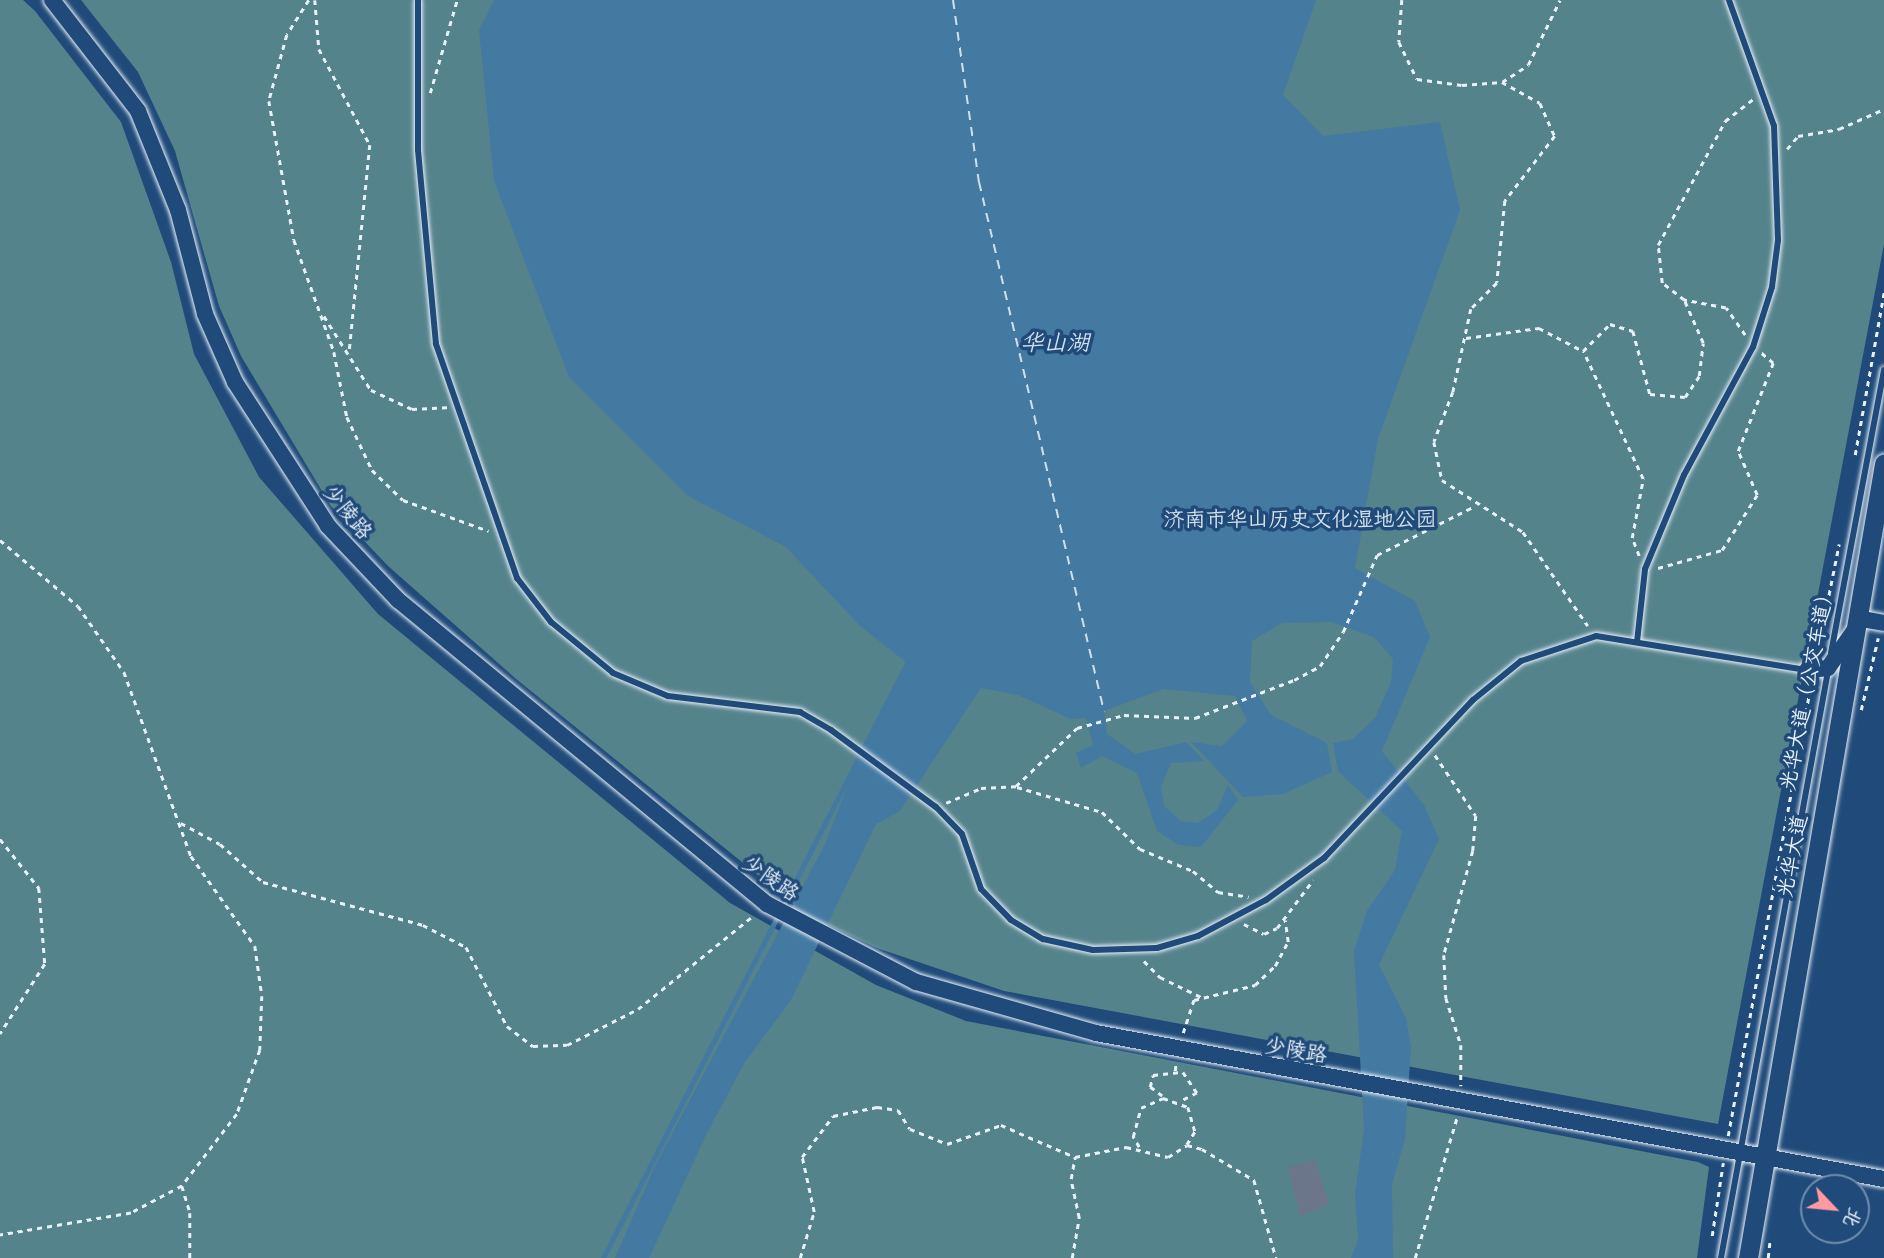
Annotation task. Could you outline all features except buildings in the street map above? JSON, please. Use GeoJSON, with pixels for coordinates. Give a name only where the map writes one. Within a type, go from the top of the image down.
{"type":"FeatureCollection","features":[{"type":"Feature","properties":{"kind":"main road","name":"光华大道"},"geometry":{"type":"LineString","coordinates":[[1748,1258],[1762,1156],[1862,619],[1884,464]]}},
{"type":"Feature","properties":{"kind":"street","name":"少陵路"},"geometry":{"type":"LineString","coordinates":[[52,0],[138,111],[178,210],[205,314],[235,382],[328,526],[398,600],[767,904],[824,938],[970,1001],[1178,1050],[1884,1180]]}},
{"type":"Feature","properties":{"kind":"street"},"geometry":{"type":"LineString","coordinates":[[1817,667],[1862,619],[1884,624]]}},
{"type":"Feature","properties":{"kind":"lane"},"geometry":{"type":"LineString","coordinates":[[418,0],[425,274],[436,344],[505,536],[517,578],[551,622],[612,673],[667,696],[800,712],[831,730],[936,807],[962,834],[981,888],[1011,920],[1044,939],[1093,950],[1139,949],[1198,936],[1266,900],[1324,858],[1473,700],[1521,662],[1596,636],[1817,667]]}},
{"type":"Feature","properties":{"kind":"lane"},"geometry":{"type":"LineString","coordinates":[[1637,642],[1645,569],[1684,475],[1753,347],[1772,287],[1778,160],[1762,92],[1729,0]]}},
{"type":"Feature","properties":{"kind":"lane","name":"光华大道（公交车道）"},"geometry":{"type":"LineString","coordinates":[[1721,1258],[1733,1151],[1817,667],[1884,370]]}},
{"type":"Feature","properties":{"kind":"path"},"geometry":{"type":"LineString","coordinates":[[309,0],[287,35],[269,101],[295,240],[320,311],[347,417],[372,470],[403,499],[445,520],[505,536]]}},
{"type":"Feature","properties":{"kind":"path"},"geometry":{"type":"LineString","coordinates":[[316,0],[319,49],[370,145],[349,354]]}},
{"type":"Feature","properties":{"kind":"path"},"geometry":{"type":"LineString","coordinates":[[429,95],[457,0]]}},
{"type":"Feature","properties":{"kind":"path"},"geometry":{"type":"LineString","coordinates":[[1402,0],[1399,42],[1417,79],[1502,82],[1540,103],[1555,136],[1505,201],[1497,283],[1471,309],[1434,442],[1442,480],[1475,506],[1523,532],[1596,636]]}},
{"type":"Feature","properties":{"kind":"path"},"geometry":{"type":"LineString","coordinates":[[1502,82],[1528,65],[1560,0]]}},
{"type":"Feature","properties":{"kind":"path"},"geometry":{"type":"LineString","coordinates":[[1465,338],[1539,328],[1583,351],[1643,479],[1632,538],[1645,569],[1722,550],[1757,495],[1738,451],[1773,363],[1753,347],[1726,308],[1684,300],[1662,283],[1658,245],[1725,121],[1762,92]]}},
{"type":"Feature","properties":{"kind":"path"},"geometry":{"type":"LineString","coordinates":[[1778,160],[1798,135],[1839,129],[1884,109]]}},
{"type":"Feature","properties":{"kind":"path"},"geometry":{"type":"LineString","coordinates":[[1854,460],[1884,293]]}},
{"type":"Feature","properties":{"kind":"path"},"geometry":{"type":"LineString","coordinates":[[1583,351],[1610,324],[1633,331],[1650,394],[1685,397],[1699,376],[1703,343],[1684,300]]}},
{"type":"Feature","properties":{"kind":"path"},"geometry":{"type":"LineString","coordinates":[[320,311],[371,390],[412,409],[458,406]]}},
{"type":"Feature","properties":{"kind":"path"},"geometry":{"type":"LineString","coordinates":[[936,807],[981,788],[1016,786],[1082,727],[1110,719],[1195,718],[1237,705],[1320,666],[1343,632],[1377,555],[1475,506]]}},
{"type":"Feature","properties":{"kind":"path"},"geometry":{"type":"LineString","coordinates":[[1711,1245],[1733,1151],[1840,539]]}},
{"type":"Feature","properties":{"kind":"path"},"geometry":{"type":"LineString","coordinates":[[0,540],[78,606],[124,672],[191,856],[255,946],[262,996],[260,1050],[237,1114],[182,1186],[131,1213],[0,1236]]}},
{"type":"Feature","properties":{"kind":"path"},"geometry":{"type":"LineString","coordinates":[[1415,1258],[1461,1102],[1461,1045],[1446,998],[1444,955],[1476,816],[1459,782],[1429,748]]}},
{"type":"Feature","properties":{"kind":"path"},"geometry":{"type":"LineString","coordinates":[[1016,786],[1026,794],[1102,812],[1126,841],[1193,872],[1218,892],[1266,900]]}},
{"type":"Feature","properties":{"kind":"path"},"geometry":{"type":"LineString","coordinates":[[180,823],[220,844],[263,882],[423,925],[466,947],[507,1026],[533,1046],[567,1045],[638,1009],[767,904]]}},
{"type":"Feature","properties":{"kind":"path"},"geometry":{"type":"LineString","coordinates":[[0,839],[39,888],[45,964],[0,1034]]}},
{"type":"Feature","properties":{"kind":"path"},"geometry":{"type":"LineString","coordinates":[[1236,916],[1250,931],[1264,934],[1285,920],[1324,858]]}},
{"type":"Feature","properties":{"kind":"path"},"geometry":{"type":"LineString","coordinates":[[1178,1050],[1194,1000],[1255,985],[1275,966],[1288,942],[1285,920]]}},
{"type":"Feature","properties":{"kind":"path"},"geometry":{"type":"LineString","coordinates":[[1139,949],[1147,968],[1201,998]]}},
{"type":"Feature","properties":{"kind":"path"},"geometry":{"type":"LineString","coordinates":[[1183,1072],[1196,1093],[1181,1101],[1163,1098],[1150,1087],[1153,1075],[1183,1072]]}},
{"type":"Feature","properties":{"kind":"path"},"geometry":{"type":"LineString","coordinates":[[1140,1147],[1133,1137],[1141,1108],[1163,1098]]}},
{"type":"Feature","properties":{"kind":"path"},"geometry":{"type":"LineString","coordinates":[[800,1258],[814,1212],[802,1157],[834,1116],[855,1109],[898,1110],[910,1129],[947,1144],[1001,1125],[1075,1157],[1140,1147],[1168,1157],[1187,1145],[1194,1120],[1181,1101]]}},
{"type":"Feature","properties":{"kind":"path"},"geometry":{"type":"LineString","coordinates":[[1187,1145],[1254,1180],[1276,1258]]}},
{"type":"Feature","properties":{"kind":"path"},"geometry":{"type":"LineString","coordinates":[[1072,1258],[1079,1218],[1070,1179],[1075,1157]]}},
{"type":"Feature","properties":{"kind":"path"},"geometry":{"type":"LineString","coordinates":[[182,1186],[190,1213],[190,1258]]}},
{"type":"Feature","properties":{"kind":"green space"},"geometry":{"type":"Polygon","coordinates":[[[0,0],[23,0],[35,11],[121,122],[171,262],[194,354],[259,477],[378,614],[730,903],[876,985],[966,1021],[1698,1162],[1709,1167],[1697,1258],[0,1258],[0,0]]]}},
{"type":"Feature","properties":{"kind":"green space","name":"济南市华山历史文化湿地公园"},"geometry":{"type":"Polygon","coordinates":[[[81,0],[1884,0],[1884,244],[1718,1124],[1004,991],[877,948],[807,915],[515,678],[388,566],[331,506],[241,356],[219,306],[175,151],[138,72],[81,0]]]}},
{"type":"Feature","properties":{"kind":"water","name":"华山湖"},"geometry":{"type":"Polygon","coordinates":[[[494,0],[1316,0],[1283,95],[1323,136],[1440,122],[1460,210],[1378,439],[1355,568],[1415,601],[1430,637],[1382,751],[1424,805],[1439,839],[1379,965],[1406,1018],[1411,1047],[1405,1139],[1392,1184],[1393,1258],[1351,1258],[1358,1240],[1355,1194],[1364,1129],[1354,951],[1367,911],[1395,870],[1402,831],[1338,771],[1333,743],[1353,739],[1375,718],[1391,682],[1393,659],[1374,637],[1331,622],[1282,623],[1252,641],[1250,682],[1271,715],[1327,743],[1332,772],[1283,794],[1243,797],[1191,742],[1222,746],[1247,721],[1235,696],[1163,689],[1104,711],[1107,734],[1135,754],[1186,742],[1204,761],[1171,763],[1161,787],[1164,806],[1181,821],[1198,823],[1217,810],[1228,785],[1238,800],[1201,847],[1179,845],[1157,831],[1137,773],[1102,756],[1081,768],[1076,753],[1093,745],[1086,718],[1071,719],[1018,695],[981,688],[900,811],[876,824],[791,1000],[745,1062],[708,1131],[649,1258],[615,1258],[654,1168],[826,842],[854,768],[907,663],[860,626],[786,547],[688,496],[569,377],[494,181],[479,30],[494,0]]]}},
{"type":"Feature","properties":{"kind":"waterway"},"geometry":{"type":"LineString","coordinates":[[603,1258],[907,663]]}},
{"type":"Feature","properties":{"kind":"ferry route"},"geometry":{"type":"LineString","coordinates":[[953,0],[979,182],[1104,711]]}}]}
